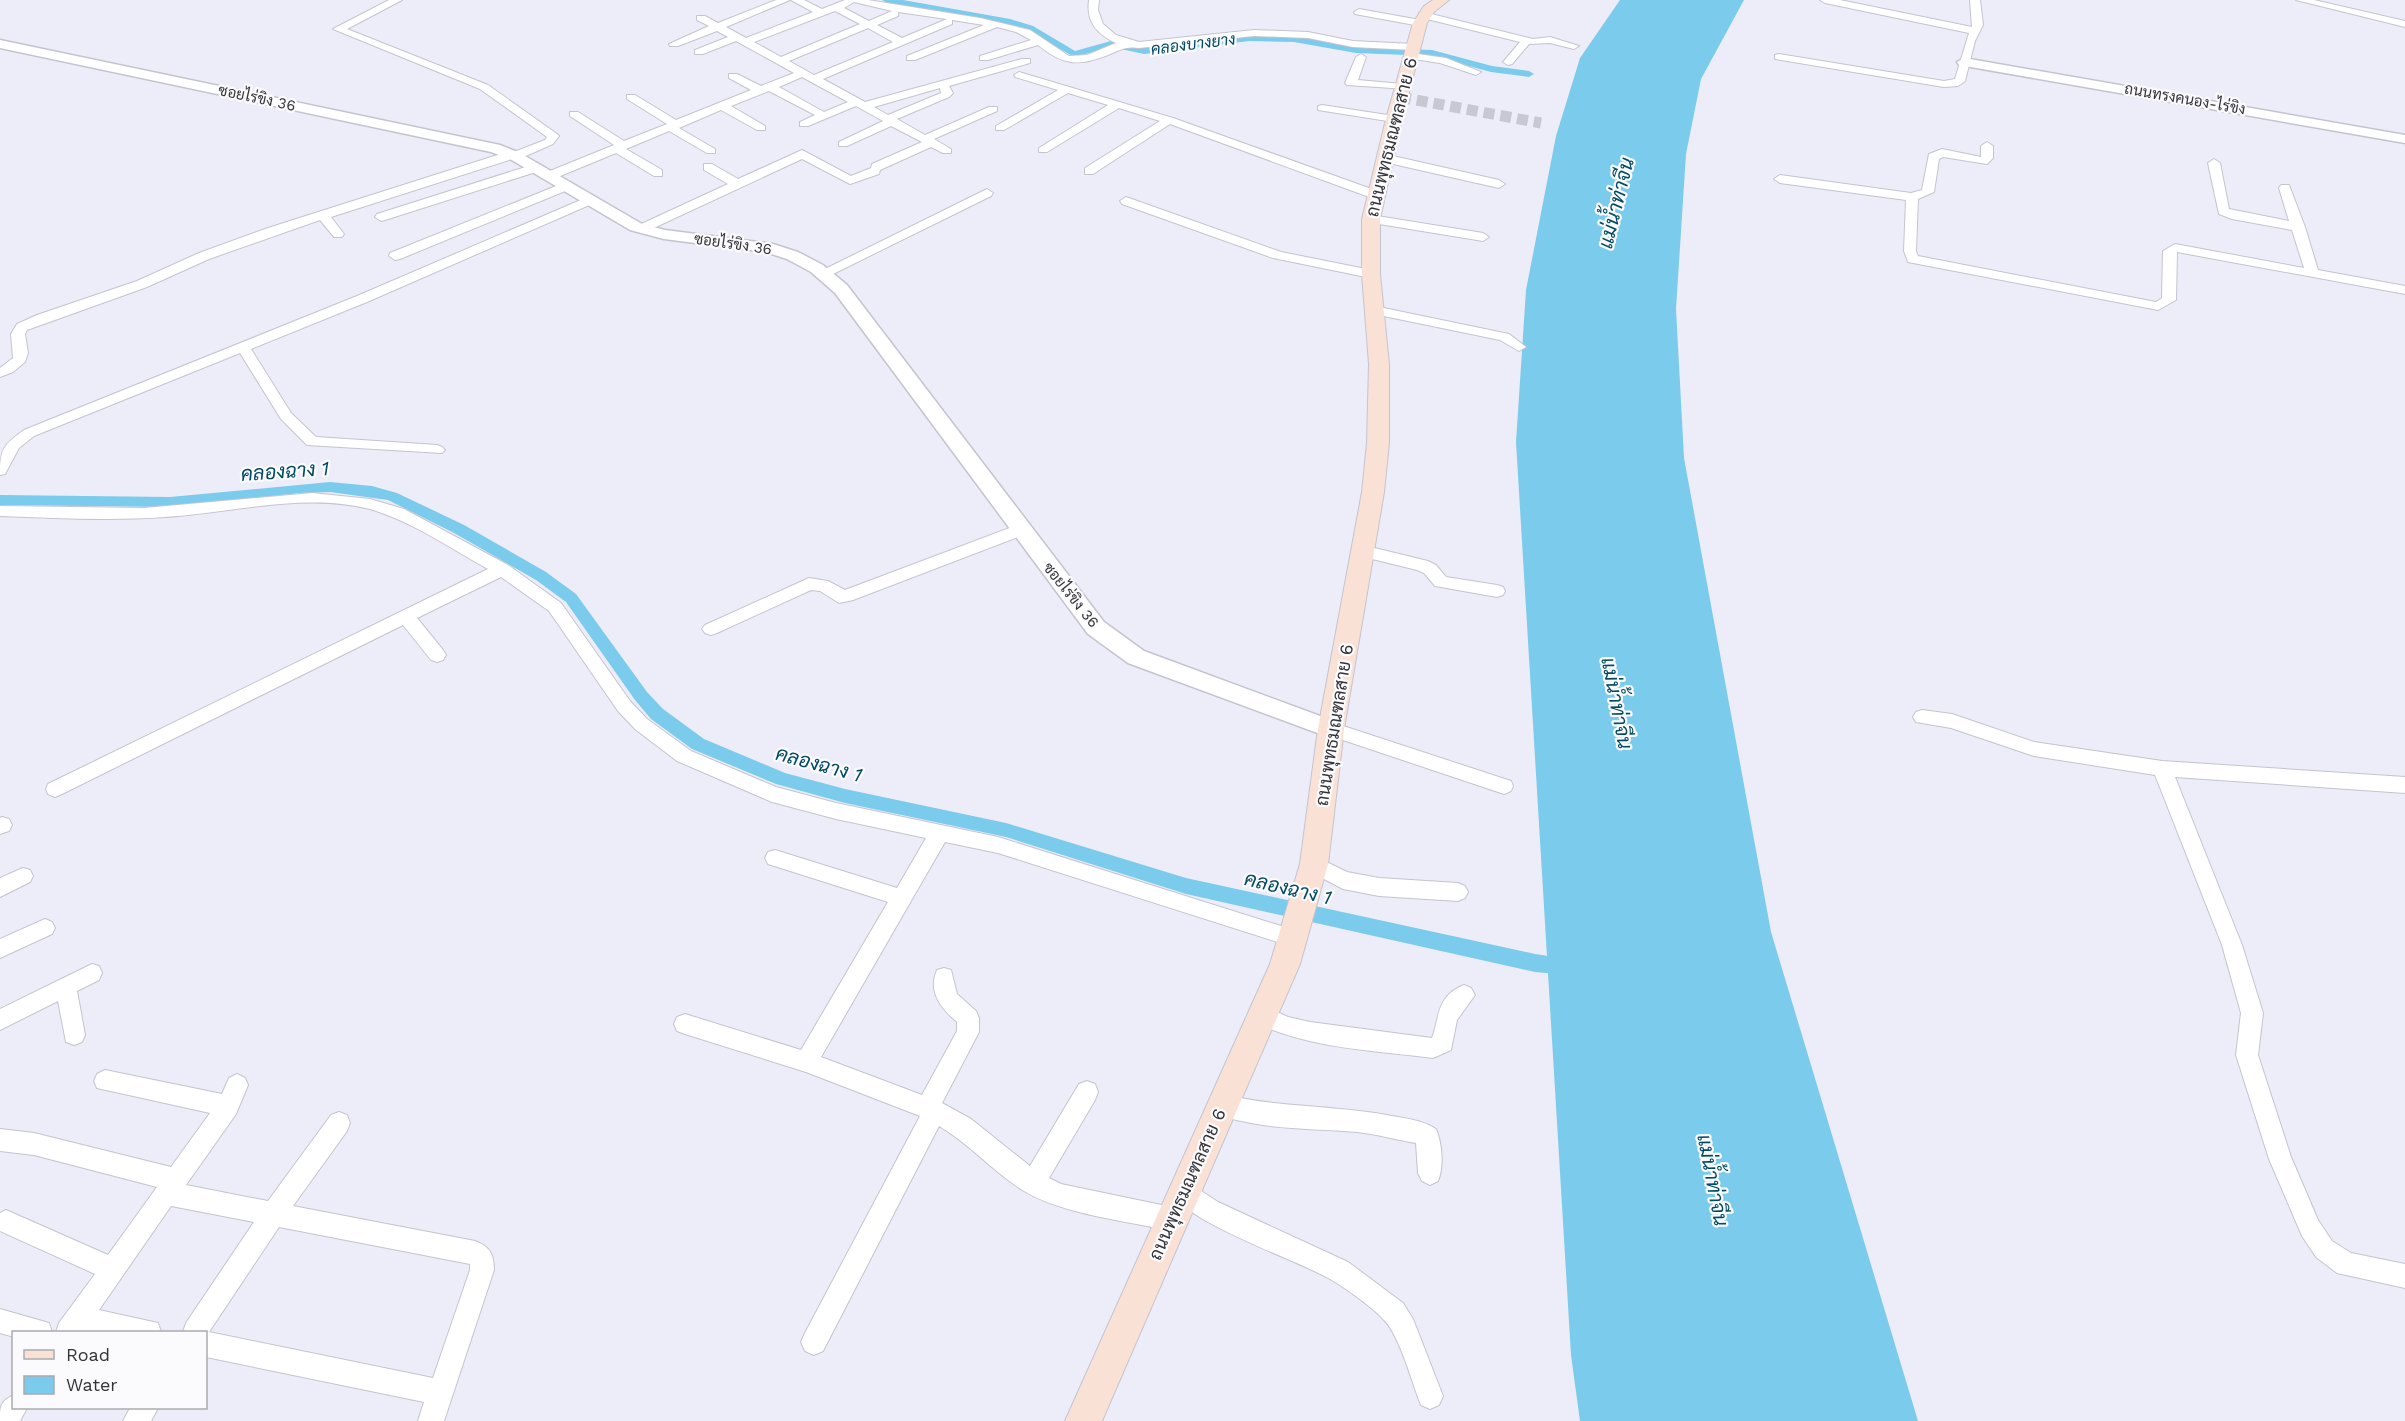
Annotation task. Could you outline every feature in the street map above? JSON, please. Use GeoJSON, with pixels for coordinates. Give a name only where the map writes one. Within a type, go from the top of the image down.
{"type":"FeatureCollection","features":[{"type":"Feature","properties":{"kind":"main road"},"geometry":{"type":"LineString","coordinates":[[1424,16],[1442,0]]}},
{"type":"Feature","properties":{"kind":"main road","name":"ถนนพุทธมณฑลสาย 6"},"geometry":{"type":"LineString","coordinates":[[1083,1421],[1285,964],[1314,864],[1331,729],[1373,492],[1378,443],[1379,364],[1371,274],[1371,219],[1402,87],[1424,16]]}},
{"type":"Feature","properties":{"kind":"street"},"geometry":{"type":"LineString","coordinates":[[0,373],[10,369],[21,360],[22,350],[18,334],[22,327],[142,284],[204,256],[322,214],[513,156],[549,142],[553,136],[484,87],[338,29],[397,0]]}},
{"type":"Feature","properties":{"kind":"street"},"geometry":{"type":"LineString","coordinates":[[747,0],[764,8]]}},
{"type":"Feature","properties":{"kind":"street"},"geometry":{"type":"LineString","coordinates":[[674,44],[785,0]]}},
{"type":"Feature","properties":{"kind":"street"},"geometry":{"type":"LineString","coordinates":[[796,0],[821,12]]}},
{"type":"Feature","properties":{"kind":"street"},"geometry":{"type":"LineString","coordinates":[[1094,0],[1093,13],[1098,25],[1110,37],[1123,44],[1140,45],[1254,33],[1308,35],[1412,52],[1476,72]]}},
{"type":"Feature","properties":{"kind":"street"},"geometry":{"type":"LineString","coordinates":[[1825,0],[1975,31]]}},
{"type":"Feature","properties":{"kind":"street"},"geometry":{"type":"LineString","coordinates":[[1779,57],[1949,84],[1959,83],[1978,25],[1975,0]]}},
{"type":"Feature","properties":{"kind":"street"},"geometry":{"type":"LineString","coordinates":[[2301,0],[2405,24]]}},
{"type":"Feature","properties":{"kind":"street"},"geometry":{"type":"LineString","coordinates":[[699,52],[741,40],[852,1],[908,12],[994,24],[1022,31],[1068,59],[1081,58],[1123,44]]}},
{"type":"Feature","properties":{"kind":"street"},"geometry":{"type":"LineString","coordinates":[[835,7],[902,42]]}},
{"type":"Feature","properties":{"kind":"street"},"geometry":{"type":"LineString","coordinates":[[1359,12],[1424,16],[1537,34]]}},
{"type":"Feature","properties":{"kind":"street"},"geometry":{"type":"LineString","coordinates":[[780,61],[894,14]]}},
{"type":"Feature","properties":{"kind":"street"},"geometry":{"type":"LineString","coordinates":[[1424,16],[1527,40],[1537,42],[1550,40],[1574,46]]}},
{"type":"Feature","properties":{"kind":"street"},"geometry":{"type":"LineString","coordinates":[[701,18],[947,151]]}},
{"type":"Feature","properties":{"kind":"street"},"geometry":{"type":"LineString","coordinates":[[381,217],[620,148],[766,89],[902,42],[948,22]]}},
{"type":"Feature","properties":{"kind":"street"},"geometry":{"type":"LineString","coordinates":[[911,58],[994,24]]}},
{"type":"Feature","properties":{"kind":"street"},"geometry":{"type":"LineString","coordinates":[[1508,62],[1527,40]]}},
{"type":"Feature","properties":{"kind":"street"},"geometry":{"type":"LineString","coordinates":[[984,58],[1040,41]]}},
{"type":"Feature","properties":{"kind":"street","name":"ซอยไร่ขิง 36"},"geometry":{"type":"LineString","coordinates":[[0,44],[483,146],[513,156],[641,229],[654,234],[763,246],[784,252],[824,273],[841,289],[1020,530],[1096,628],[1136,657],[1331,729]]}},
{"type":"Feature","properties":{"kind":"street"},"geometry":{"type":"LineString","coordinates":[[1347,97],[1361,57]]}},
{"type":"Feature","properties":{"kind":"street"},"geometry":{"type":"LineString","coordinates":[[804,124],[860,104],[941,85],[1026,61]]}},
{"type":"Feature","properties":{"kind":"street","name":"ถนนทรงคนอง-ไร่ขิง"},"geometry":{"type":"LineString","coordinates":[[1964,62],[2405,138]]}},
{"type":"Feature","properties":{"kind":"street"},"geometry":{"type":"LineString","coordinates":[[1019,75],[1169,120],[1376,195]]}},
{"type":"Feature","properties":{"kind":"street"},"geometry":{"type":"LineString","coordinates":[[733,76],[824,116]]}},
{"type":"Feature","properties":{"kind":"street"},"geometry":{"type":"LineString","coordinates":[[843,144],[945,95],[947,90],[941,85]]}},
{"type":"Feature","properties":{"kind":"street"},"geometry":{"type":"LineString","coordinates":[[1322,108],[1347,97],[1402,87]]}},
{"type":"Feature","properties":{"kind":"street"},"geometry":{"type":"LineString","coordinates":[[1000,128],[1068,89]]}},
{"type":"Feature","properties":{"kind":"street"},"geometry":{"type":"LineString","coordinates":[[631,97],[711,151]]}},
{"type":"Feature","properties":{"kind":"street"},"geometry":{"type":"LineString","coordinates":[[1347,97],[1394,119]]}},
{"type":"Feature","properties":{"kind":"street"},"geometry":{"type":"LineString","coordinates":[[1043,150],[1118,104]]}},
{"type":"Feature","properties":{"kind":"street"},"geometry":{"type":"LineString","coordinates":[[722,106],[761,128]]}},
{"type":"Feature","properties":{"kind":"street"},"geometry":{"type":"LineString","coordinates":[[641,229],[737,183],[768,165],[802,154],[850,180],[993,109]]}},
{"type":"Feature","properties":{"kind":"street"},"geometry":{"type":"LineString","coordinates":[[574,114],[658,173]]}},
{"type":"Feature","properties":{"kind":"street"},"geometry":{"type":"LineString","coordinates":[[1089,171],[1169,120]]}},
{"type":"Feature","properties":{"kind":"street"},"geometry":{"type":"LineString","coordinates":[[1780,179],[1912,197],[1928,192],[1933,157],[1936,155],[1942,153],[1983,161],[1987,158],[1987,147]]}},
{"type":"Feature","properties":{"kind":"street"},"geometry":{"type":"LineString","coordinates":[[1384,158],[1499,184]]}},
{"type":"Feature","properties":{"kind":"street"},"geometry":{"type":"LineString","coordinates":[[2214,164],[2223,211],[2232,215],[2299,227]]}},
{"type":"Feature","properties":{"kind":"street"},"geometry":{"type":"LineString","coordinates":[[708,167],[737,183]]}},
{"type":"Feature","properties":{"kind":"street"},"geometry":{"type":"LineString","coordinates":[[395,256],[566,186]]}},
{"type":"Feature","properties":{"kind":"street"},"geometry":{"type":"LineString","coordinates":[[2285,188],[2312,273]]}},
{"type":"Feature","properties":{"kind":"street"},"geometry":{"type":"LineString","coordinates":[[824,273],[987,193]]}},
{"type":"Feature","properties":{"kind":"street"},"geometry":{"type":"LineString","coordinates":[[1912,197],[1910,251],[1913,259],[2009,276],[2141,304],[2158,306],[2169,300],[2169,251],[2175,248],[2405,290]]}},
{"type":"Feature","properties":{"kind":"street"},"geometry":{"type":"LineString","coordinates":[[0,470],[13,445],[29,433],[398,284],[590,200]]}},
{"type":"Feature","properties":{"kind":"street"},"geometry":{"type":"LineString","coordinates":[[1126,201],[1278,255],[1371,274]]}},
{"type":"Feature","properties":{"kind":"street"},"geometry":{"type":"LineString","coordinates":[[322,214],[338,234]]}},
{"type":"Feature","properties":{"kind":"street"},"geometry":{"type":"LineString","coordinates":[[1371,219],[1483,237]]}},
{"type":"Feature","properties":{"kind":"street"},"geometry":{"type":"LineString","coordinates":[[1374,310],[1504,337],[1519,347]]}},
{"type":"Feature","properties":{"kind":"street"},"geometry":{"type":"LineString","coordinates":[[243,347],[286,416],[312,442],[437,450]]}},
{"type":"Feature","properties":{"kind":"street"},"geometry":{"type":"LineString","coordinates":[[0,511],[164,512],[295,498],[344,499],[380,506],[398,513],[502,569],[555,607],[624,706],[641,724],[684,756],[771,794],[836,811],[998,845],[1298,925]]}},
{"type":"Feature","properties":{"kind":"street"},"geometry":{"type":"LineString","coordinates":[[711,629],[809,584],[824,585],[832,588],[839,597],[847,596],[1020,530]]}},
{"type":"Feature","properties":{"kind":"street"},"geometry":{"type":"LineString","coordinates":[[1362,551],[1422,565],[1430,569],[1441,582],[1497,591]]}},
{"type":"Feature","properties":{"kind":"street"},"geometry":{"type":"LineString","coordinates":[[55,789],[502,569]]}},
{"type":"Feature","properties":{"kind":"street"},"geometry":{"type":"LineString","coordinates":[[406,617],[437,655]]}},
{"type":"Feature","properties":{"kind":"street"},"geometry":{"type":"LineString","coordinates":[[1922,717],[1975,727],[2004,741],[2034,749],[2162,769],[2405,785]]}},
{"type":"Feature","properties":{"kind":"street"},"geometry":{"type":"LineString","coordinates":[[1331,729],[1504,786]]}},
{"type":"Feature","properties":{"kind":"street"},"geometry":{"type":"LineString","coordinates":[[2162,769],[2232,945],[2252,1013],[2247,1056],[2280,1159],[2310,1228],[2324,1249],[2346,1264],[2405,1276]]}},
{"type":"Feature","properties":{"kind":"street"},"geometry":{"type":"LineString","coordinates":[[806,1062],[939,834]]}},
{"type":"Feature","properties":{"kind":"street"},"geometry":{"type":"LineString","coordinates":[[775,858],[902,898]]}},
{"type":"Feature","properties":{"kind":"street"},"geometry":{"type":"LineString","coordinates":[[1314,864],[1343,880],[1378,886],[1458,892]]}},
{"type":"Feature","properties":{"kind":"street"},"geometry":{"type":"LineString","coordinates":[[0,888],[23,876]]}},
{"type":"Feature","properties":{"kind":"street"},"geometry":{"type":"LineString","coordinates":[[0,949],[45,928]]}},
{"type":"Feature","properties":{"kind":"street"},"geometry":{"type":"LineString","coordinates":[[0,1020],[92,974]]}},
{"type":"Feature","properties":{"kind":"street"},"geometry":{"type":"LineString","coordinates":[[814,1342],[968,1032],[968,1018],[947,999],[944,977]]}},
{"type":"Feature","properties":{"kind":"street"},"geometry":{"type":"LineString","coordinates":[[66,987],[74,1035]]}},
{"type":"Feature","properties":{"kind":"street"},"geometry":{"type":"LineString","coordinates":[[1262,1015],[1285,1026],[1310,1032],[1433,1048],[1443,1044],[1446,1019],[1452,1007],[1464,995]]}},
{"type":"Feature","properties":{"kind":"street"},"geometry":{"type":"LineString","coordinates":[[685,1024],[806,1062],[931,1110],[963,1127],[1033,1183],[1060,1195],[1210,1210],[1339,1271],[1394,1311],[1418,1360],[1430,1396]]}},
{"type":"Feature","properties":{"kind":"street"},"geometry":{"type":"LineString","coordinates":[[105,1080],[233,1096],[73,1325],[138,1331]]}},
{"type":"Feature","properties":{"kind":"street"},"geometry":{"type":"LineString","coordinates":[[1033,1183],[1087,1092]]}},
{"type":"Feature","properties":{"kind":"street"},"geometry":{"type":"LineString","coordinates":[[1222,1105],[1246,1112],[1316,1120],[1353,1121],[1419,1131],[1428,1137],[1430,1173]]}},
{"type":"Feature","properties":{"kind":"street"},"geometry":{"type":"LineString","coordinates":[[196,1331],[273,1214],[339,1123]]}},
{"type":"Feature","properties":{"kind":"street"},"geometry":{"type":"LineString","coordinates":[[0,1140],[34,1144],[171,1187],[273,1214],[475,1253],[482,1258],[482,1270],[431,1421]]}},
{"type":"Feature","properties":{"kind":"street"},"geometry":{"type":"LineString","coordinates":[[6,1222],[112,1269]]}},
{"type":"Feature","properties":{"kind":"street"},"geometry":{"type":"LineString","coordinates":[[0,1321],[36,1331]]}},
{"type":"Feature","properties":{"kind":"street"},"geometry":{"type":"LineString","coordinates":[[207,1344],[441,1393]]}},
{"type":"Feature","properties":{"kind":"water","name":"แม่น้ำท่าจีน"},"geometry":{"type":"Polygon","coordinates":[[[1620,0],[1744,0],[1701,79],[1686,154],[1676,309],[1684,458],[1771,932],[1918,1421],[1580,1421],[1571,1355],[1516,442],[1526,290],[1556,136],[1580,58],[1620,0]]]}},
{"type":"Feature","properties":{"kind":"waterway","name":"คลองบางยาง"},"geometry":{"type":"LineString","coordinates":[[887,0],[1007,21],[1030,28],[1074,54],[1111,44],[1144,51],[1249,38],[1294,39],[1356,50],[1432,53],[1491,69],[1529,74]]}},
{"type":"Feature","properties":{"kind":"waterway","name":"คลองฉาง 1"},"geometry":{"type":"LineString","coordinates":[[0,500],[170,502],[300,488],[330,487],[372,491],[392,496],[459,529],[541,576],[571,598],[641,696],[657,714],[698,744],[782,779],[845,796],[1006,830],[1186,886],[1535,963],[1569,966]]}},
{"type":"Feature","properties":{"kind":"tunnel"},"geometry":{"type":"LineString","coordinates":[[1400,97],[1541,123]]}}]}
